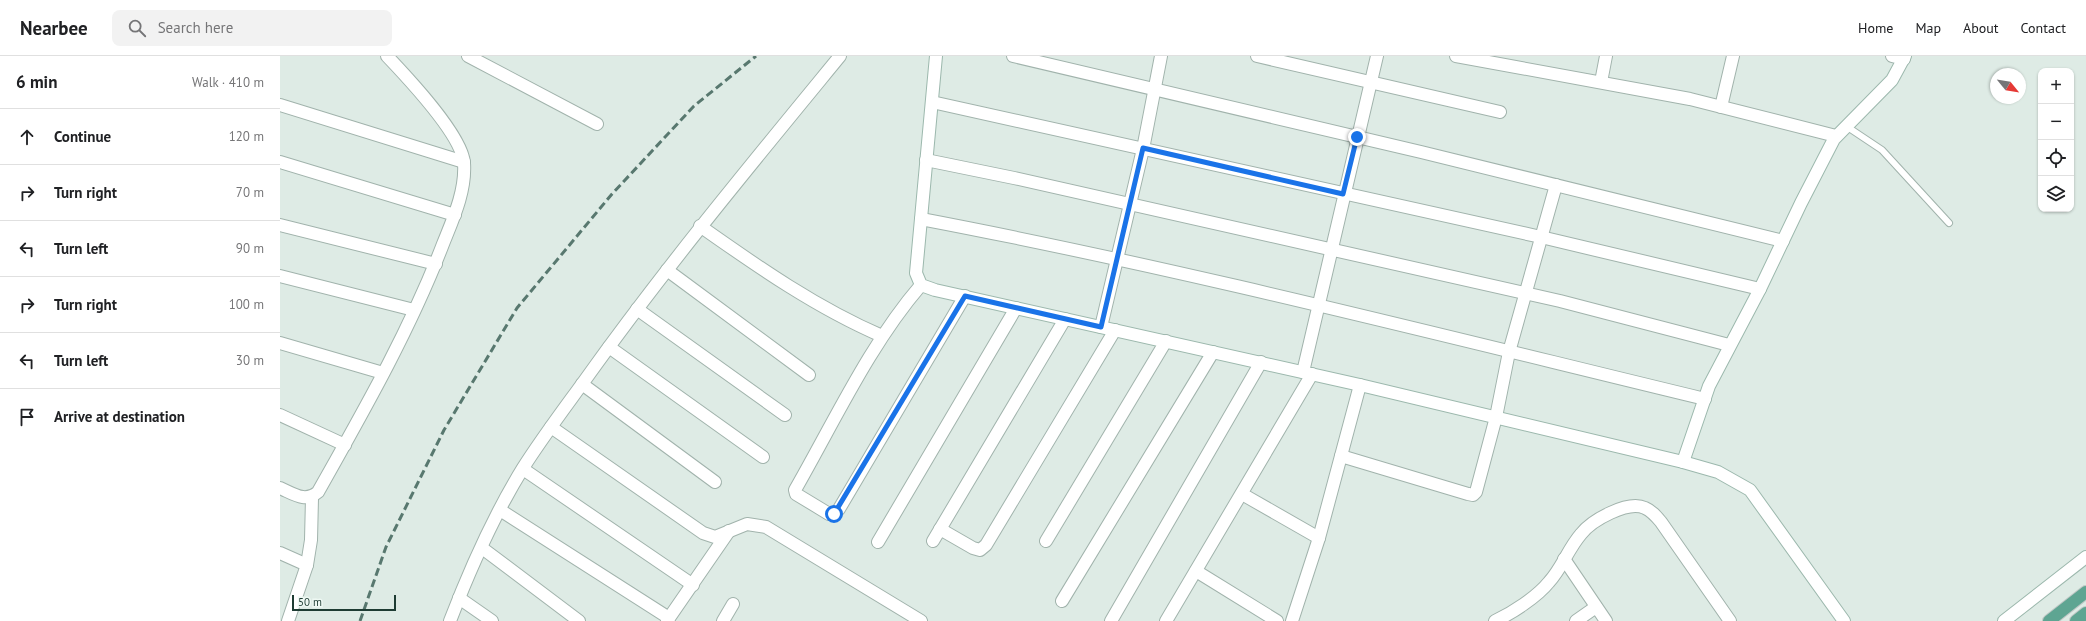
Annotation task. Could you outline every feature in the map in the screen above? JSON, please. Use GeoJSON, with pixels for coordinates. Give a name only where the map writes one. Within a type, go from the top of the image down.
{"type":"FeatureCollection","features":[{"type":"Feature","properties":{"kind":"main road"},"geometry":{"type":"LineString","coordinates":[[2049,621],[2086,592]]}},
{"type":"Feature","properties":{"kind":"main road"},"geometry":{"type":"LineString","coordinates":[[2076,621],[2086,613]]}},
{"type":"Feature","properties":{"kind":"street"},"geometry":{"type":"LineString","coordinates":[[286,618],[307,565],[311,540],[312,498],[318,492],[345,444],[383,373],[414,310],[436,264],[455,215],[462,188],[464,162],[456,141],[421,94],[387,56]]}},
{"type":"Feature","properties":{"kind":"street"},"geometry":{"type":"LineString","coordinates":[[468,56],[597,124]]}},
{"type":"Feature","properties":{"kind":"street"},"geometry":{"type":"LineString","coordinates":[[450,621],[459,598],[500,510],[523,469],[551,427],[609,346],[700,226],[840,56]]}},
{"type":"Feature","properties":{"kind":"street"},"geometry":{"type":"LineString","coordinates":[[921,284],[916,273],[936,56]]}},
{"type":"Feature","properties":{"kind":"street"},"geometry":{"type":"LineString","coordinates":[[1013,56],[1357,137],[1783,241]]}},
{"type":"Feature","properties":{"kind":"street"},"geometry":{"type":"LineString","coordinates":[[1101,327],[1143,148],[1156,89],[1161,56]]}},
{"type":"Feature","properties":{"kind":"street"},"geometry":{"type":"LineString","coordinates":[[1257,56],[1500,112]]}},
{"type":"Feature","properties":{"kind":"street"},"geometry":{"type":"LineString","coordinates":[[1166,621],[1242,494],[1307,373],[1318,305],[1376,56]]}},
{"type":"Feature","properties":{"kind":"street"},"geometry":{"type":"LineString","coordinates":[[1456,56],[1487,59],[1690,99],[1836,136]]}},
{"type":"Feature","properties":{"kind":"street"},"geometry":{"type":"LineString","coordinates":[[1601,82],[1606,56]]}},
{"type":"Feature","properties":{"kind":"street"},"geometry":{"type":"LineString","coordinates":[[1721,107],[1733,56]]}},
{"type":"Feature","properties":{"kind":"street"},"geometry":{"type":"LineString","coordinates":[[1683,462],[1704,399],[1729,345],[1760,289],[1836,136],[1892,80],[1901,57]]}},
{"type":"Feature","properties":{"kind":"street"},"geometry":{"type":"LineString","coordinates":[[932,102],[1541,237],[1760,289]]}},
{"type":"Feature","properties":{"kind":"street"},"geometry":{"type":"LineString","coordinates":[[280,105],[464,162]]}},
{"type":"Feature","properties":{"kind":"street"},"geometry":{"type":"LineString","coordinates":[[926,160],[1525,293],[1729,345]]}},
{"type":"Feature","properties":{"kind":"street"},"geometry":{"type":"LineString","coordinates":[[280,162],[455,215]]}},
{"type":"Feature","properties":{"kind":"street"},"geometry":{"type":"LineString","coordinates":[[1341,456],[1473,495],[1478,488],[1496,417],[1509,352],[1556,185]]}},
{"type":"Feature","properties":{"kind":"street"},"geometry":{"type":"LineString","coordinates":[[921,219],[1116,260],[1318,305],[1704,399]]}},
{"type":"Feature","properties":{"kind":"street"},"geometry":{"type":"LineString","coordinates":[[280,225],[436,264]]}},
{"type":"Feature","properties":{"kind":"street"},"geometry":{"type":"LineString","coordinates":[[700,226],[763,270],[841,317],[882,336]]}},
{"type":"Feature","properties":{"kind":"street"},"geometry":{"type":"LineString","coordinates":[[667,270],[809,375]]}},
{"type":"Feature","properties":{"kind":"street"},"geometry":{"type":"LineString","coordinates":[[280,276],[414,310]]}},
{"type":"Feature","properties":{"kind":"street"},"geometry":{"type":"LineString","coordinates":[[921,284],[1016,308],[1261,362],[1496,417],[1683,462],[1718,472],[1750,490],[1844,621]]}},
{"type":"Feature","properties":{"kind":"street"},"geometry":{"type":"LineString","coordinates":[[921,284],[899,310],[882,336],[795,490],[796,494],[832,515],[839,509],[965,296]]}},
{"type":"Feature","properties":{"kind":"street"},"geometry":{"type":"LineString","coordinates":[[878,542],[1016,308]]}},
{"type":"Feature","properties":{"kind":"street"},"geometry":{"type":"LineString","coordinates":[[637,309],[784,416]]}},
{"type":"Feature","properties":{"kind":"street"},"geometry":{"type":"LineString","coordinates":[[933,541],[1065,318]]}},
{"type":"Feature","properties":{"kind":"street"},"geometry":{"type":"LineString","coordinates":[[940,529],[973,548],[980,550],[986,545],[1115,330]]}},
{"type":"Feature","properties":{"kind":"street"},"geometry":{"type":"LineString","coordinates":[[1046,541],[1166,341]]}},
{"type":"Feature","properties":{"kind":"street"},"geometry":{"type":"LineString","coordinates":[[280,343],[383,373]]}},
{"type":"Feature","properties":{"kind":"street"},"geometry":{"type":"LineString","coordinates":[[609,346],[763,457]]}},
{"type":"Feature","properties":{"kind":"street"},"geometry":{"type":"LineString","coordinates":[[1062,601],[1213,352]]}},
{"type":"Feature","properties":{"kind":"street"},"geometry":{"type":"LineString","coordinates":[[1111,621],[1261,362]]}},
{"type":"Feature","properties":{"kind":"street"},"geometry":{"type":"LineString","coordinates":[[582,384],[715,482]]}},
{"type":"Feature","properties":{"kind":"street"},"geometry":{"type":"LineString","coordinates":[[1292,621],[1319,538],[1360,385]]}},
{"type":"Feature","properties":{"kind":"street"},"geometry":{"type":"LineString","coordinates":[[280,415],[345,444]]}},
{"type":"Feature","properties":{"kind":"street"},"geometry":{"type":"LineString","coordinates":[[551,427],[703,534],[715,537],[747,524],[766,527],[921,621]]}},
{"type":"Feature","properties":{"kind":"street"},"geometry":{"type":"LineString","coordinates":[[523,469],[693,585]]}},
{"type":"Feature","properties":{"kind":"street"},"geometry":{"type":"LineString","coordinates":[[280,488],[304,498],[312,498]]}},
{"type":"Feature","properties":{"kind":"street"},"geometry":{"type":"LineString","coordinates":[[1242,494],[1319,538]]}},
{"type":"Feature","properties":{"kind":"street"},"geometry":{"type":"LineString","coordinates":[[1502,619],[1548,584],[1581,534],[1601,517],[1629,506],[1645,507],[1661,522],[1730,621]]}},
{"type":"Feature","properties":{"kind":"street"},"geometry":{"type":"LineString","coordinates":[[500,510],[668,620],[730,530]]}},
{"type":"Feature","properties":{"kind":"street"},"geometry":{"type":"LineString","coordinates":[[482,548],[579,621]]}},
{"type":"Feature","properties":{"kind":"street"},"geometry":{"type":"LineString","coordinates":[[280,553],[307,565]]}},
{"type":"Feature","properties":{"kind":"street"},"geometry":{"type":"LineString","coordinates":[[2004,621],[2086,557]]}},
{"type":"Feature","properties":{"kind":"street"},"geometry":{"type":"LineString","coordinates":[[1564,559],[1606,621]]}},
{"type":"Feature","properties":{"kind":"street"},"geometry":{"type":"LineString","coordinates":[[1196,571],[1277,621]]}},
{"type":"Feature","properties":{"kind":"street"},"geometry":{"type":"LineString","coordinates":[[459,598],[492,621]]}},
{"type":"Feature","properties":{"kind":"street"},"geometry":{"type":"LineString","coordinates":[[723,621],[733,604]]}},
{"type":"Feature","properties":{"kind":"street"},"geometry":{"type":"LineString","coordinates":[[1576,621],[1596,607]]}},
{"type":"Feature","properties":{"kind":"lane"},"geometry":{"type":"LineString","coordinates":[[1846,126],[1882,150],[1949,223]]}},
{"type":"Feature","properties":{"kind":"railway"},"geometry":{"type":"LineString","coordinates":[[360,621],[386,547],[444,430],[517,308],[612,194],[694,106],[756,56]]}},
{"type":"Feature","properties":{"kind":"route"},"geometry":{"type":"LineString","coordinates":[[834,514],[839,509],[965,296],[1101,327],[1143,148],[1343,194],[1357,137]]}}]}
